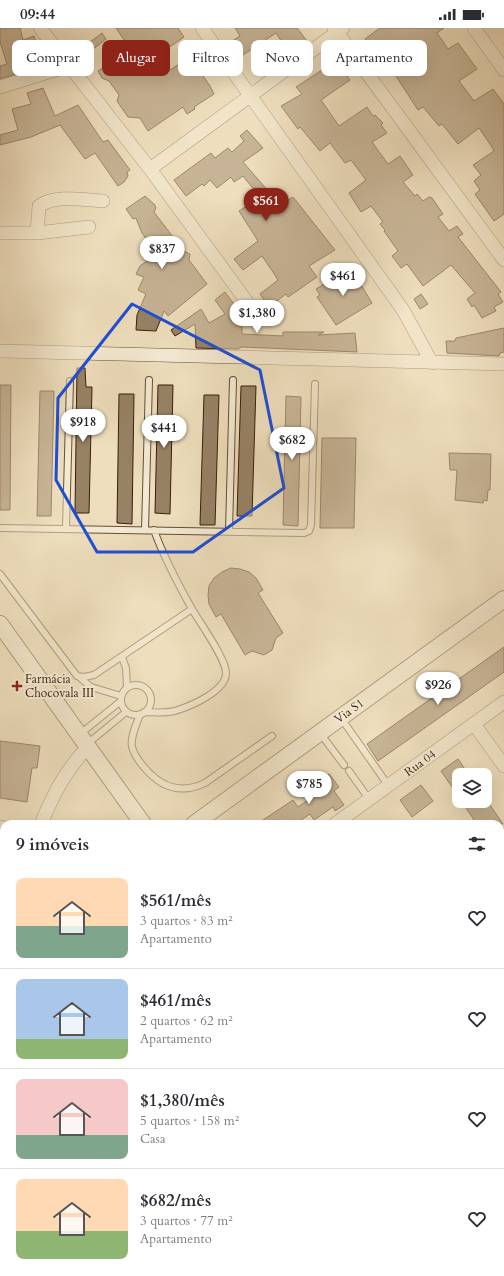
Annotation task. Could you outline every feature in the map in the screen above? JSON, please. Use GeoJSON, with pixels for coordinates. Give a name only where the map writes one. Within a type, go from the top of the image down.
{"type":"FeatureCollection","features":[{"type":"Feature","properties":{"kind":"street"},"geometry":{"type":"LineString","coordinates":[[40,28],[50,40]]}},
{"type":"Feature","properties":{"kind":"street"},"geometry":{"type":"LineString","coordinates":[[202,28],[403,310],[432,363]]}},
{"type":"Feature","properties":{"kind":"street"},"geometry":{"type":"LineString","coordinates":[[474,28],[504,70]]}},
{"type":"Feature","properties":{"kind":"street"},"geometry":{"type":"LineString","coordinates":[[150,168],[338,30],[504,260]]}},
{"type":"Feature","properties":{"kind":"street"},"geometry":{"type":"LineString","coordinates":[[0,87],[36,76]]}},
{"type":"Feature","properties":{"kind":"street"},"geometry":{"type":"LineString","coordinates":[[79,76],[150,168],[248,302]]}},
{"type":"Feature","properties":{"kind":"street"},"geometry":{"type":"LineString","coordinates":[[38,233],[39,206],[43,203],[57,199],[103,201]]}},
{"type":"Feature","properties":{"kind":"street"},"geometry":{"type":"LineString","coordinates":[[0,233],[38,233],[88,227]]}},
{"type":"Feature","properties":{"kind":"street"},"geometry":{"type":"LineString","coordinates":[[0,351],[504,364]]}},
{"type":"Feature","properties":{"kind":"street","name":"Via S1"},"geometry":{"type":"LineString","coordinates":[[200,820],[504,599]]}},
{"type":"Feature","properties":{"kind":"street"},"geometry":{"type":"LineString","coordinates":[[0,624],[140,820]]}},
{"type":"Feature","properties":{"kind":"street","name":"Rua 04"},"geometry":{"type":"LineString","coordinates":[[340,820],[504,702]]}},
{"type":"Feature","properties":{"kind":"street"},"geometry":{"type":"LineString","coordinates":[[474,724],[504,766]]}},
{"type":"Feature","properties":{"kind":"street"},"geometry":{"type":"LineString","coordinates":[[43,820],[52,798],[84,742]]}},
{"type":"Feature","properties":{"kind":"lane"},"geometry":{"type":"LineString","coordinates":[[66,528],[70,380]]}},
{"type":"Feature","properties":{"kind":"lane"},"geometry":{"type":"LineString","coordinates":[[145,530],[149,380]]}},
{"type":"Feature","properties":{"kind":"lane"},"geometry":{"type":"LineString","coordinates":[[230,531],[233,380]]}},
{"type":"Feature","properties":{"kind":"lane"},"geometry":{"type":"LineString","coordinates":[[0,528],[230,531],[304,534],[309,531],[312,525],[315,384]]}},
{"type":"Feature","properties":{"kind":"lane"},"geometry":{"type":"LineString","coordinates":[[126,712],[135,715],[177,710],[217,691],[224,683],[226,672],[223,660],[192,609],[161,550],[154,530]]}},
{"type":"Feature","properties":{"kind":"lane"},"geometry":{"type":"LineString","coordinates":[[0,574],[78,676],[91,687],[121,699],[126,712]]}},
{"type":"Feature","properties":{"kind":"lane"},"geometry":{"type":"LineString","coordinates":[[78,676],[84,677],[94,675],[192,609]]}},
{"type":"Feature","properties":{"kind":"lane"},"geometry":{"type":"LineString","coordinates":[[84,742],[121,699],[127,687],[126,668],[122,657]]}},
{"type":"Feature","properties":{"kind":"lane"},"geometry":{"type":"LineString","coordinates":[[127,687],[132,685],[141,685],[148,691],[150,705],[142,713],[132,738],[132,747],[137,758],[151,776],[168,786],[180,789],[193,788],[205,783],[272,736]]}},
{"type":"Feature","properties":{"kind":"lane"},"geometry":{"type":"LineString","coordinates":[[84,742],[126,712]]}},
{"type":"Feature","properties":{"kind":"lane"},"geometry":{"type":"LineString","coordinates":[[340,718],[388,785]]}},
{"type":"Feature","properties":{"kind":"lane"},"geometry":{"type":"LineString","coordinates":[[320,733],[344,765]]}},
{"type":"Feature","properties":{"kind":"lane"},"geometry":{"type":"LineString","coordinates":[[349,771],[369,799]]}},
{"type":"Feature","properties":{"kind":"highlighted area"},"geometry":{"type":"Polygon","coordinates":[[[132,304],[260,370],[284,488],[193,552],[97,552],[56,480],[58,398],[132,304]]]}},
{"type":"Feature","properties":{"kind":"building"},"geometry":{"type":"Polygon","coordinates":[[[0,28],[20,28],[23,40],[12,40],[12,75],[0,79],[0,66],[7,64],[0,42],[0,28]]]}},
{"type":"Feature","properties":{"kind":"building"},"geometry":{"type":"Polygon","coordinates":[[[116,28],[178,28],[184,37],[170,47],[170,40],[124,40],[116,28]]]}},
{"type":"Feature","properties":{"kind":"building"},"geometry":{"type":"Polygon","coordinates":[[[235,28],[297,28],[306,40],[281,40],[276,33],[266,40],[251,40],[251,50],[243,55],[243,40],[234,40],[240,36],[235,28]]]}},
{"type":"Feature","properties":{"kind":"building"},"geometry":{"type":"Polygon","coordinates":[[[380,28],[444,28],[437,33],[448,49],[458,43],[477,69],[459,81],[474,101],[493,89],[504,104],[504,214],[494,221],[475,194],[480,190],[474,181],[481,175],[473,165],[494,151],[479,128],[458,144],[442,124],[439,126],[423,107],[418,110],[396,76],[427,76],[427,40],[365,39],[380,28]]]}},
{"type":"Feature","properties":{"kind":"building"},"geometry":{"type":"Polygon","coordinates":[[[102,33],[106,39],[102,40],[102,42],[94,48],[93,40],[102,33]]]}},
{"type":"Feature","properties":{"kind":"building"},"geometry":{"type":"Polygon","coordinates":[[[34,36],[35,40],[23,40],[34,36]]]}},
{"type":"Feature","properties":{"kind":"building"},"geometry":{"type":"Polygon","coordinates":[[[178,65],[178,76],[203,76],[214,94],[194,107],[195,109],[187,114],[183,107],[148,131],[140,118],[128,117],[117,101],[119,95],[109,81],[102,78],[98,71],[102,68],[102,76],[170,76],[170,70],[178,65]]]}},
{"type":"Feature","properties":{"kind":"building"},"geometry":{"type":"Polygon","coordinates":[[[321,71],[321,76],[347,76],[350,80],[321,100],[339,126],[367,107],[373,116],[375,115],[383,123],[381,125],[387,133],[372,142],[388,164],[400,156],[413,175],[403,182],[415,196],[417,194],[423,201],[429,197],[432,198],[443,214],[438,217],[449,231],[457,226],[463,234],[458,237],[501,292],[498,294],[503,302],[494,307],[496,311],[482,318],[474,305],[472,307],[467,299],[475,293],[451,265],[423,286],[407,264],[401,268],[392,256],[398,251],[380,224],[383,222],[371,206],[361,212],[349,193],[366,180],[351,160],[345,163],[330,143],[320,151],[300,127],[298,129],[281,106],[302,94],[296,87],[321,71]]]}},
{"type":"Feature","properties":{"kind":"building"},"geometry":{"type":"Polygon","coordinates":[[[43,88],[55,116],[78,105],[103,142],[108,140],[130,170],[127,172],[128,176],[124,182],[118,186],[95,153],[85,159],[60,125],[31,137],[0,145],[0,135],[18,130],[12,109],[31,104],[27,93],[43,88]]]}},
{"type":"Feature","properties":{"kind":"building"},"geometry":{"type":"Polygon","coordinates":[[[247,130],[263,148],[243,162],[269,192],[274,188],[283,200],[285,199],[287,201],[293,197],[335,250],[309,266],[317,277],[288,297],[286,294],[269,307],[260,294],[278,280],[262,256],[243,270],[234,259],[258,241],[239,211],[260,197],[243,176],[234,182],[231,177],[217,188],[210,180],[204,186],[202,184],[186,196],[174,180],[211,153],[215,158],[228,148],[232,152],[244,141],[240,136],[247,130]]]}},
{"type":"Feature","properties":{"kind":"building"},"geometry":{"type":"Polygon","coordinates":[[[145,196],[155,205],[156,208],[154,212],[173,237],[171,239],[179,249],[190,254],[189,260],[207,284],[168,316],[164,311],[156,331],[136,330],[137,315],[146,294],[138,290],[144,277],[136,274],[140,266],[157,254],[142,233],[136,218],[133,219],[126,209],[145,196]]]}},
{"type":"Feature","properties":{"kind":"building"},"geometry":{"type":"Polygon","coordinates":[[[348,270],[352,276],[355,275],[372,303],[336,325],[317,297],[320,295],[316,289],[348,270]]]}},
{"type":"Feature","properties":{"kind":"building"},"geometry":{"type":"Polygon","coordinates":[[[225,292],[236,307],[242,322],[242,334],[283,336],[283,332],[324,332],[318,335],[355,333],[357,352],[242,347],[238,349],[196,348],[195,324],[175,336],[171,330],[201,309],[209,323],[225,314],[215,300],[225,292]]]}},
{"type":"Feature","properties":{"kind":"building"},"geometry":{"type":"Polygon","coordinates":[[[421,294],[428,304],[420,309],[414,299],[421,294]]]}},
{"type":"Feature","properties":{"kind":"building"},"geometry":{"type":"Polygon","coordinates":[[[504,328],[504,352],[500,353],[499,356],[447,353],[446,341],[455,341],[456,338],[504,328]]]}},
{"type":"Feature","properties":{"kind":"building"},"geometry":{"type":"Polygon","coordinates":[[[77,368],[85,368],[86,387],[92,387],[89,513],[75,513],[77,368]]]}},
{"type":"Feature","properties":{"kind":"building"},"geometry":{"type":"Polygon","coordinates":[[[0,385],[11,385],[10,510],[0,510],[0,385]]]}},
{"type":"Feature","properties":{"kind":"building"},"geometry":{"type":"Polygon","coordinates":[[[158,385],[173,385],[170,514],[155,513],[158,385]]]}},
{"type":"Feature","properties":{"kind":"building"},"geometry":{"type":"Polygon","coordinates":[[[241,386],[256,386],[252,516],[237,516],[241,386]]]}},
{"type":"Feature","properties":{"kind":"building"},"geometry":{"type":"Polygon","coordinates":[[[40,391],[54,391],[51,516],[37,516],[40,391]]]}},
{"type":"Feature","properties":{"kind":"building"},"geometry":{"type":"Polygon","coordinates":[[[119,394],[134,394],[132,524],[117,523],[119,394]]]}},
{"type":"Feature","properties":{"kind":"building"},"geometry":{"type":"Polygon","coordinates":[[[204,395],[219,395],[215,525],[200,525],[204,395]]]}},
{"type":"Feature","properties":{"kind":"building"},"geometry":{"type":"Polygon","coordinates":[[[286,396],[301,397],[298,526],[283,525],[286,396]]]}},
{"type":"Feature","properties":{"kind":"building"},"geometry":{"type":"Polygon","coordinates":[[[322,438],[356,438],[354,528],[320,528],[322,438]]]}},
{"type":"Feature","properties":{"kind":"building"},"geometry":{"type":"Polygon","coordinates":[[[449,453],[491,454],[490,490],[488,490],[487,501],[484,500],[483,503],[455,500],[457,470],[450,470],[449,453]]]}},
{"type":"Feature","properties":{"kind":"building"},"geometry":{"type":"Polygon","coordinates":[[[231,568],[249,572],[256,578],[263,590],[258,593],[283,633],[276,638],[272,650],[264,655],[252,651],[245,655],[221,614],[216,617],[209,604],[209,586],[214,578],[231,568]]]}},
{"type":"Feature","properties":{"kind":"building"},"geometry":{"type":"Polygon","coordinates":[[[504,647],[504,672],[378,761],[367,744],[504,647]]]}},
{"type":"Feature","properties":{"kind":"building"},"geometry":{"type":"Polygon","coordinates":[[[0,741],[40,746],[37,768],[32,768],[27,802],[0,798],[0,741]]]}},
{"type":"Feature","properties":{"kind":"building"},"geometry":{"type":"Polygon","coordinates":[[[458,759],[464,768],[452,768],[452,787],[441,771],[458,759]]]}},
{"type":"Feature","properties":{"kind":"building"},"geometry":{"type":"Polygon","coordinates":[[[329,774],[339,787],[334,791],[344,805],[335,811],[333,807],[314,820],[310,814],[301,820],[263,820],[293,800],[298,807],[312,797],[309,792],[319,786],[316,783],[329,774]]]}},
{"type":"Feature","properties":{"kind":"building"},"geometry":{"type":"Polygon","coordinates":[[[421,785],[433,801],[412,817],[400,800],[421,785]]]}},
{"type":"Feature","properties":{"kind":"building"},"geometry":{"type":"Polygon","coordinates":[[[466,808],[492,808],[500,820],[474,820],[466,808]]]}},
{"type":"Feature","properties":{"kind":"place","name":"Farmácia Chocovala III"},"geometry":{"type":"Point","coordinates":[17,686]}}]}
